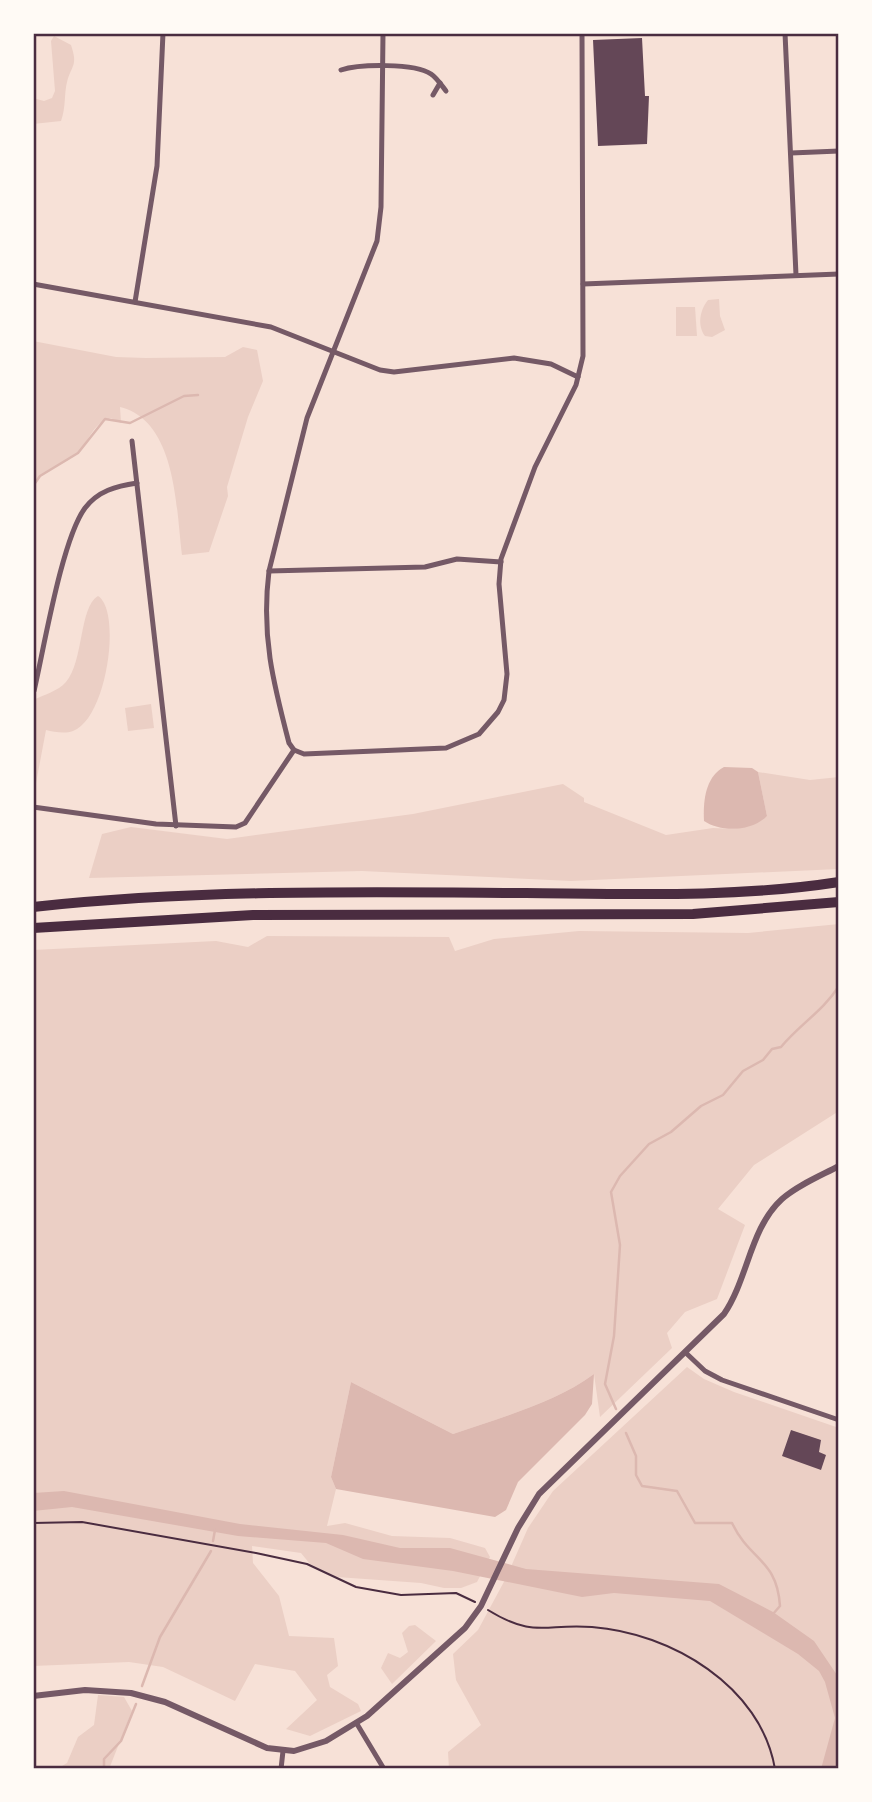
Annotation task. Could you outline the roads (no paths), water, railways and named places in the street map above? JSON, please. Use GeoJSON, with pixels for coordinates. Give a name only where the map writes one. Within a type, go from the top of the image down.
{"type":"FeatureCollection","features":[{"type":"Feature","properties":{"kind":"highway"},"geometry":{"type":"LineString","coordinates":[[33,905],[226,892],[687,893],[839,882]]}},
{"type":"Feature","properties":{"kind":"highway"},"geometry":{"type":"LineString","coordinates":[[33,930],[69,924],[253,915],[693,914],[839,902]]}},
{"type":"Feature","properties":{"kind":"street"},"geometry":{"type":"LineString","coordinates":[[135,302],[157,166],[163,33]]}},
{"type":"Feature","properties":{"kind":"street"},"geometry":{"type":"LineString","coordinates":[[383,33],[380,225],[373,254],[307,418],[269,571],[265,609],[266,650],[289,743],[294,750],[304,754],[439,749],[466,742],[484,730],[498,712],[507,687],[501,562],[535,467],[579,377],[583,356],[582,33]]}},
{"type":"Feature","properties":{"kind":"street"},"geometry":{"type":"LineString","coordinates":[[785,33],[796,275]]}},
{"type":"Feature","properties":{"kind":"street"},"geometry":{"type":"LineString","coordinates":[[341,70],[367,64],[423,70],[446,91]]}},
{"type":"Feature","properties":{"kind":"street"},"geometry":{"type":"LineString","coordinates":[[433,95],[440,83]]}},
{"type":"Feature","properties":{"kind":"street"},"geometry":{"type":"LineString","coordinates":[[791,153],[839,151]]}},
{"type":"Feature","properties":{"kind":"street"},"geometry":{"type":"LineString","coordinates":[[583,284],[839,274]]}},
{"type":"Feature","properties":{"kind":"street"},"geometry":{"type":"LineString","coordinates":[[33,284],[271,327],[374,368],[394,372],[514,358],[536,359],[579,377]]}},
{"type":"Feature","properties":{"kind":"street"},"geometry":{"type":"LineString","coordinates":[[132,441],[176,826]]}},
{"type":"Feature","properties":{"kind":"street"},"geometry":{"type":"LineString","coordinates":[[34,691],[77,520],[99,495],[114,487],[137,483]]}},
{"type":"Feature","properties":{"kind":"street"},"geometry":{"type":"LineString","coordinates":[[269,571],[415,568],[457,559],[501,562]]}},
{"type":"Feature","properties":{"kind":"street"},"geometry":{"type":"LineString","coordinates":[[33,807],[176,826],[239,826],[294,750]]}},
{"type":"Feature","properties":{"kind":"street"},"geometry":{"type":"LineString","coordinates":[[33,1696],[85,1690],[131,1693],[165,1702],[267,1748],[283,1751],[310,1748],[357,1724],[465,1628],[491,1587],[518,1528],[539,1494],[687,1353],[729,1306],[771,1212],[791,1192],[839,1166]]}},
{"type":"Feature","properties":{"kind":"street"},"geometry":{"type":"LineString","coordinates":[[687,1353],[705,1371],[722,1380],[839,1420]]}},
{"type":"Feature","properties":{"kind":"street"},"geometry":{"type":"LineString","coordinates":[[357,1724],[384,1769]]}},
{"type":"Feature","properties":{"kind":"street"},"geometry":{"type":"LineString","coordinates":[[281,1769],[283,1751]]}},
{"type":"Feature","properties":{"kind":"waterway"},"geometry":{"type":"LineString","coordinates":[[33,486],[40,476],[78,453],[105,419],[130,423],[184,396],[198,395]]}},
{"type":"Feature","properties":{"kind":"waterway"},"geometry":{"type":"LineString","coordinates":[[616,1409],[605,1384],[614,1336],[620,1245],[611,1192],[620,1176],[649,1144],[671,1132],[701,1106],[723,1095],[743,1071],[763,1060],[772,1049],[781,1047],[826,1003],[839,986]]}},
{"type":"Feature","properties":{"kind":"waterway"},"geometry":{"type":"LineString","coordinates":[[626,1433],[636,1456],[636,1475],[642,1486],[677,1491],[695,1523],[732,1523],[739,1536],[774,1579],[780,1606],[773,1614]]}},
{"type":"Feature","properties":{"kind":"waterway"},"geometry":{"type":"LineString","coordinates":[[213,1541],[215,1530]]}},
{"type":"Feature","properties":{"kind":"waterway"},"geometry":{"type":"LineString","coordinates":[[142,1686],[160,1637],[211,1551]]}},
{"type":"Feature","properties":{"kind":"waterway"},"geometry":{"type":"LineString","coordinates":[[104,1769],[104,1759],[121,1741],[136,1704]]}}]}
